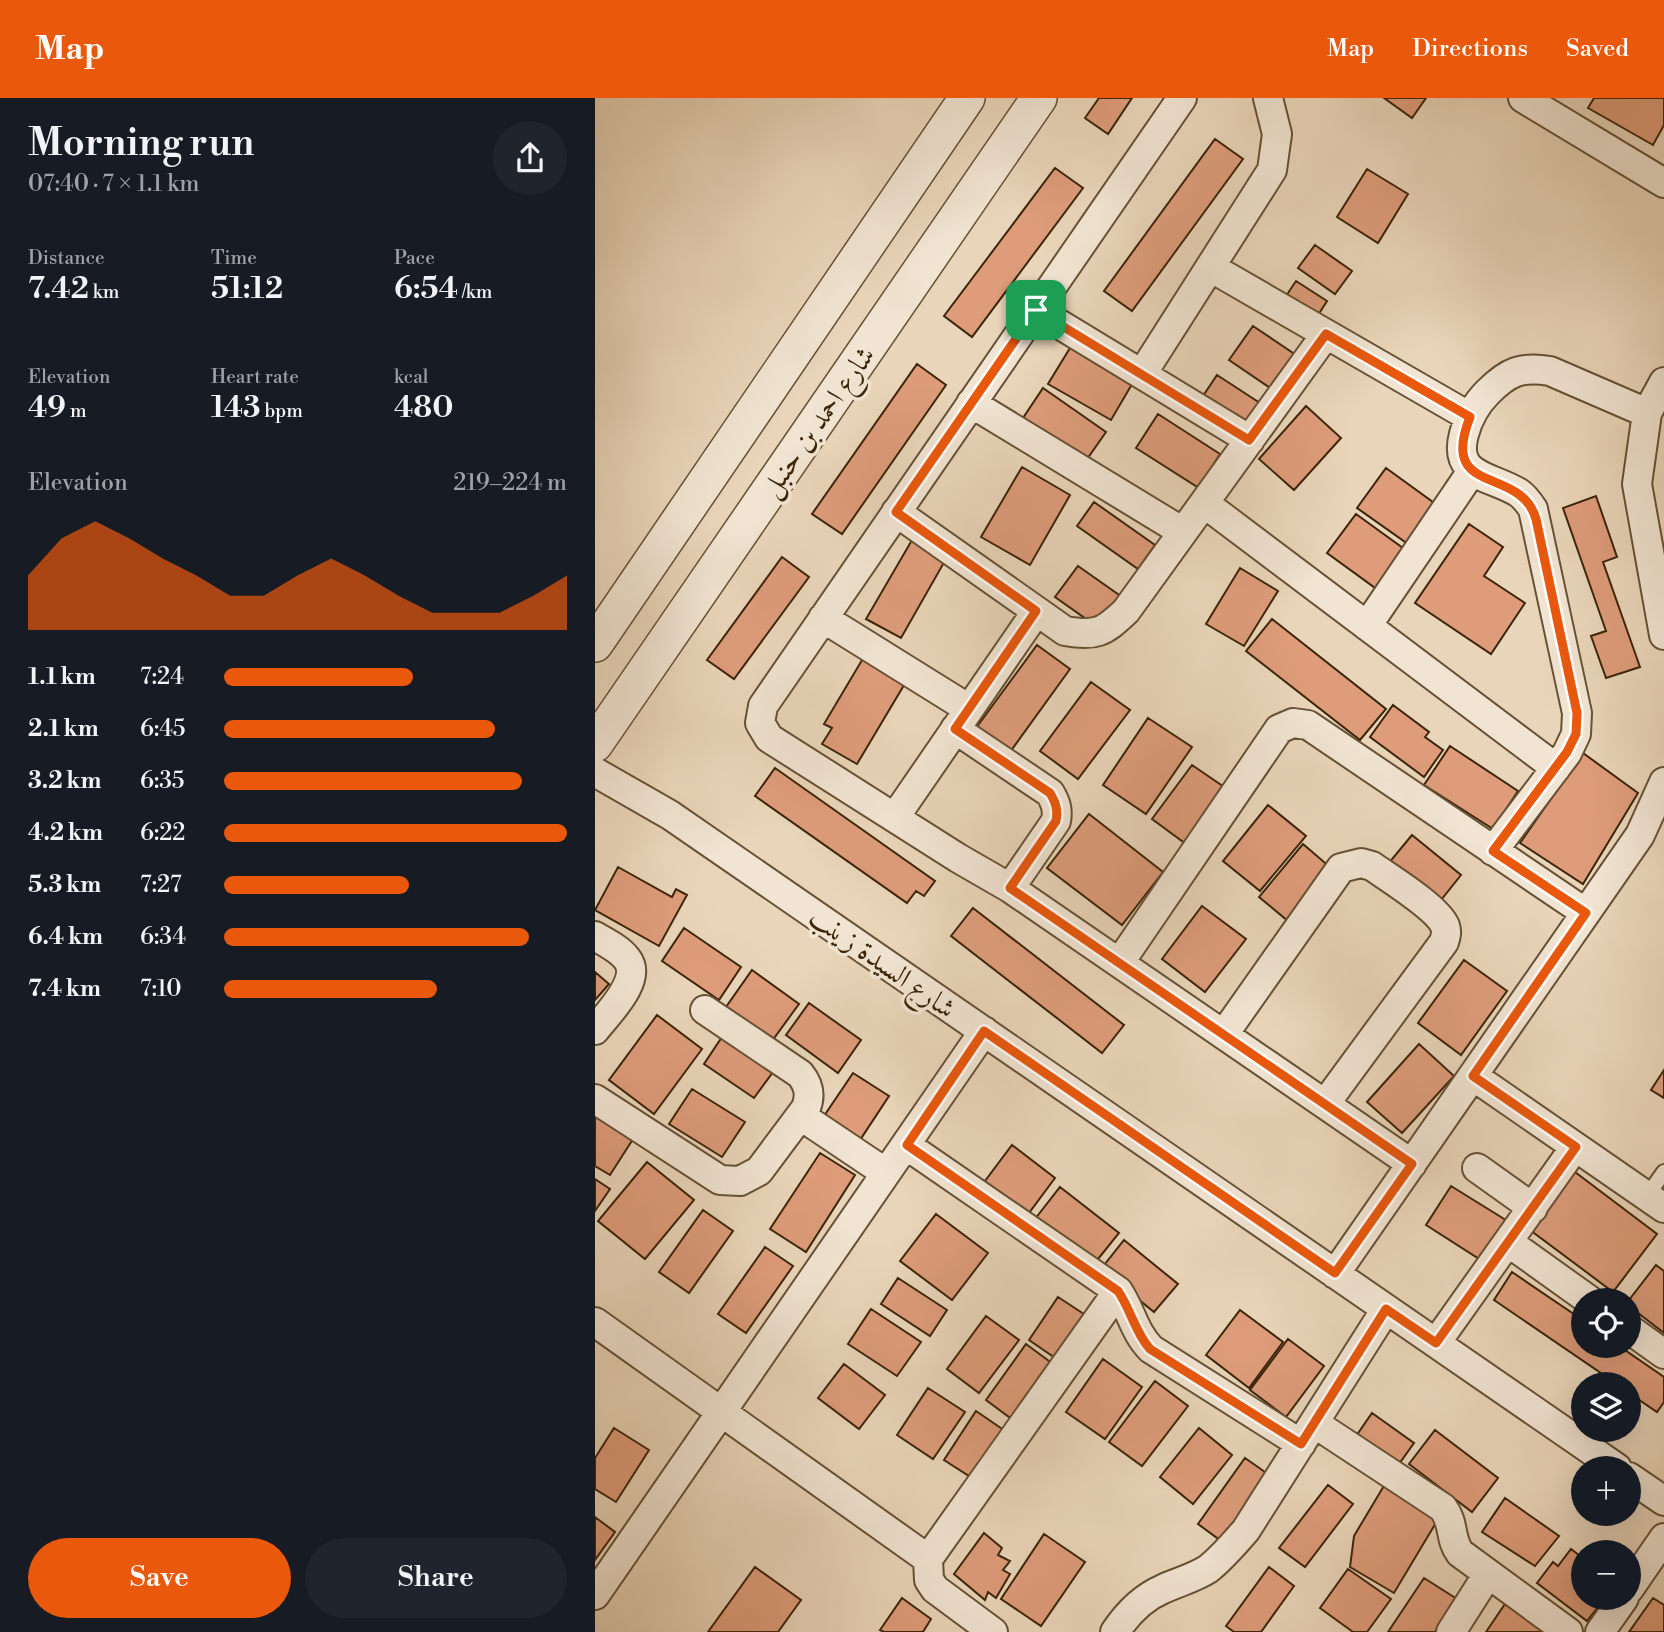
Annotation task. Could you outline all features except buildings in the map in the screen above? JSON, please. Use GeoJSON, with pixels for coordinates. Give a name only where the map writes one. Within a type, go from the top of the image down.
{"type":"FeatureCollection","features":[{"type":"Feature","properties":{"kind":"street","name":"شارع احمد بن حنبل"},"geometry":{"type":"LineString","coordinates":[[595,644],[967,98]]}},
{"type":"Feature","properties":{"kind":"street","name":"شارع احمد بن حنبل"},"geometry":{"type":"LineString","coordinates":[[595,744],[1039,98]]}},
{"type":"Feature","properties":{"kind":"street"},"geometry":{"type":"LineString","coordinates":[[1182,98],[762,706],[760,723],[769,738],[1010,888],[1412,1164]]}},
{"type":"Feature","properties":{"kind":"street"},"geometry":{"type":"LineString","coordinates":[[1142,374],[1272,170],[1277,135],[1268,98]]}},
{"type":"Feature","properties":{"kind":"street"},"geometry":{"type":"LineString","coordinates":[[1523,98],[1664,183]]}},
{"type":"Feature","properties":{"kind":"street"},"geometry":{"type":"LineString","coordinates":[[1210,267],[1470,417]]}},
{"type":"Feature","properties":{"kind":"street"},"geometry":{"type":"LineString","coordinates":[[1036,310],[1249,440]]}},
{"type":"Feature","properties":{"kind":"street"},"geometry":{"type":"LineString","coordinates":[[896,512],[1065,631],[1087,634],[1109,627],[1126,611],[1326,334]]}},
{"type":"Feature","properties":{"kind":"street"},"geometry":{"type":"LineString","coordinates":[[1493,851],[1567,752],[1576,734],[1577,713],[1533,509],[1518,493],[1472,471],[1462,454],[1462,444],[1470,417],[1484,395],[1503,377],[1534,368],[1550,371],[1647,413]]}},
{"type":"Feature","properties":{"kind":"street"},"geometry":{"type":"LineString","coordinates":[[1664,382],[1647,413],[1637,484],[1664,635]]}},
{"type":"Feature","properties":{"kind":"street"},"geometry":{"type":"LineString","coordinates":[[971,403],[1182,533]]}},
{"type":"Feature","properties":{"kind":"street"},"geometry":{"type":"LineString","coordinates":[[1367,626],[1472,471]]}},
{"type":"Feature","properties":{"kind":"street"},"geometry":{"type":"LineString","coordinates":[[1204,503],[1556,768]]}},
{"type":"Feature","properties":{"kind":"street"},"geometry":{"type":"LineString","coordinates":[[895,817],[1036,611]]}},
{"type":"Feature","properties":{"kind":"street"},"geometry":{"type":"LineString","coordinates":[[823,618],[962,719],[1050,793],[1058,811],[1056,821],[1010,888]]}},
{"type":"Feature","properties":{"kind":"street"},"geometry":{"type":"LineString","coordinates":[[1120,962],[1285,724],[1308,725],[1586,913]]}},
{"type":"Feature","properties":{"kind":"street","name":"شارع السيدة زينب"},"geometry":{"type":"LineString","coordinates":[[595,772],[670,814],[1600,1456]]}},
{"type":"Feature","properties":{"kind":"street"},"geometry":{"type":"LineString","coordinates":[[1335,1273],[1640,835],[1664,782]]}},
{"type":"Feature","properties":{"kind":"street"},"geometry":{"type":"LineString","coordinates":[[1224,1034],[1341,868],[1361,863],[1372,866],[1433,910],[1442,921],[1446,935],[1444,942],[1325,1104]]}},
{"type":"Feature","properties":{"kind":"street"},"geometry":{"type":"LineString","coordinates":[[595,936],[627,959],[632,974],[627,988],[595,1030]]}},
{"type":"Feature","properties":{"kind":"street"},"geometry":{"type":"LineString","coordinates":[[595,1099],[720,1180],[730,1182],[751,1178],[801,1116],[809,1100],[806,1081],[800,1074],[705,1010]]}},
{"type":"Feature","properties":{"kind":"street"},"geometry":{"type":"LineString","coordinates":[[595,1595],[984,1031]]}},
{"type":"Feature","properties":{"kind":"street"},"geometry":{"type":"LineString","coordinates":[[1473,1076],[1655,1202]]}},
{"type":"Feature","properties":{"kind":"street"},"geometry":{"type":"LineString","coordinates":[[801,1116],[886,1173]]}},
{"type":"Feature","properties":{"kind":"street"},"geometry":{"type":"LineString","coordinates":[[907,1145],[1118,1291],[1125,1301],[1140,1338],[1150,1349],[1443,1508],[1450,1517],[1455,1546],[1460,1553],[1568,1632]]}},
{"type":"Feature","properties":{"kind":"street"},"geometry":{"type":"LineString","coordinates":[[1436,1343],[1576,1147]]}},
{"type":"Feature","properties":{"kind":"street"},"geometry":{"type":"LineString","coordinates":[[1477,1168],[1533,1208]]}},
{"type":"Feature","properties":{"kind":"street"},"geometry":{"type":"LineString","coordinates":[[1508,1242],[1572,1288]]}},
{"type":"Feature","properties":{"kind":"street"},"geometry":{"type":"LineString","coordinates":[[993,1632],[935,1589],[929,1580],[928,1559],[1118,1291]]}},
{"type":"Feature","properties":{"kind":"street"},"geometry":{"type":"LineString","coordinates":[[1115,1632],[1129,1612],[1160,1590],[1195,1576],[1229,1551],[1246,1530],[1386,1309]]}},
{"type":"Feature","properties":{"kind":"street"},"geometry":{"type":"LineString","coordinates":[[595,1322],[928,1559]]}},
{"type":"Feature","properties":{"kind":"street"},"geometry":{"type":"LineString","coordinates":[[1641,1338],[1664,1354]]}},
{"type":"Feature","properties":{"kind":"street"},"geometry":{"type":"LineString","coordinates":[[1641,1484],[1664,1500]]}},
{"type":"Feature","properties":{"kind":"street"},"geometry":{"type":"LineString","coordinates":[[1641,1572],[1664,1538]]}},
{"type":"Feature","properties":{"kind":"street"},"geometry":{"type":"LineString","coordinates":[[1451,1632],[1488,1574]]}},
{"type":"Feature","properties":{"kind":"street"},"geometry":{"type":"LineString","coordinates":[[1600,1632],[1615,1610]]}},
{"type":"Feature","properties":{"kind":"lane"},"geometry":{"type":"LineString","coordinates":[[1655,1202],[1664,1172]]}},
{"type":"Feature","properties":{"kind":"route"},"geometry":{"type":"LineString","coordinates":[[1036,310],[1249,440],[1326,334],[1470,417],[1462,444],[1466,463],[1480,476],[1518,493],[1527,500],[1536,519],[1577,713],[1576,734],[1567,752],[1493,851],[1586,913],[1473,1076],[1576,1147],[1436,1343],[1386,1309],[1301,1444],[1150,1349],[1140,1338],[1125,1301],[1118,1291],[907,1145],[984,1031],[1335,1273],[1412,1164],[1010,888],[1056,821],[1058,811],[1055,802],[1050,793],[955,729],[1036,611],[896,512],[1036,310]]}}]}
